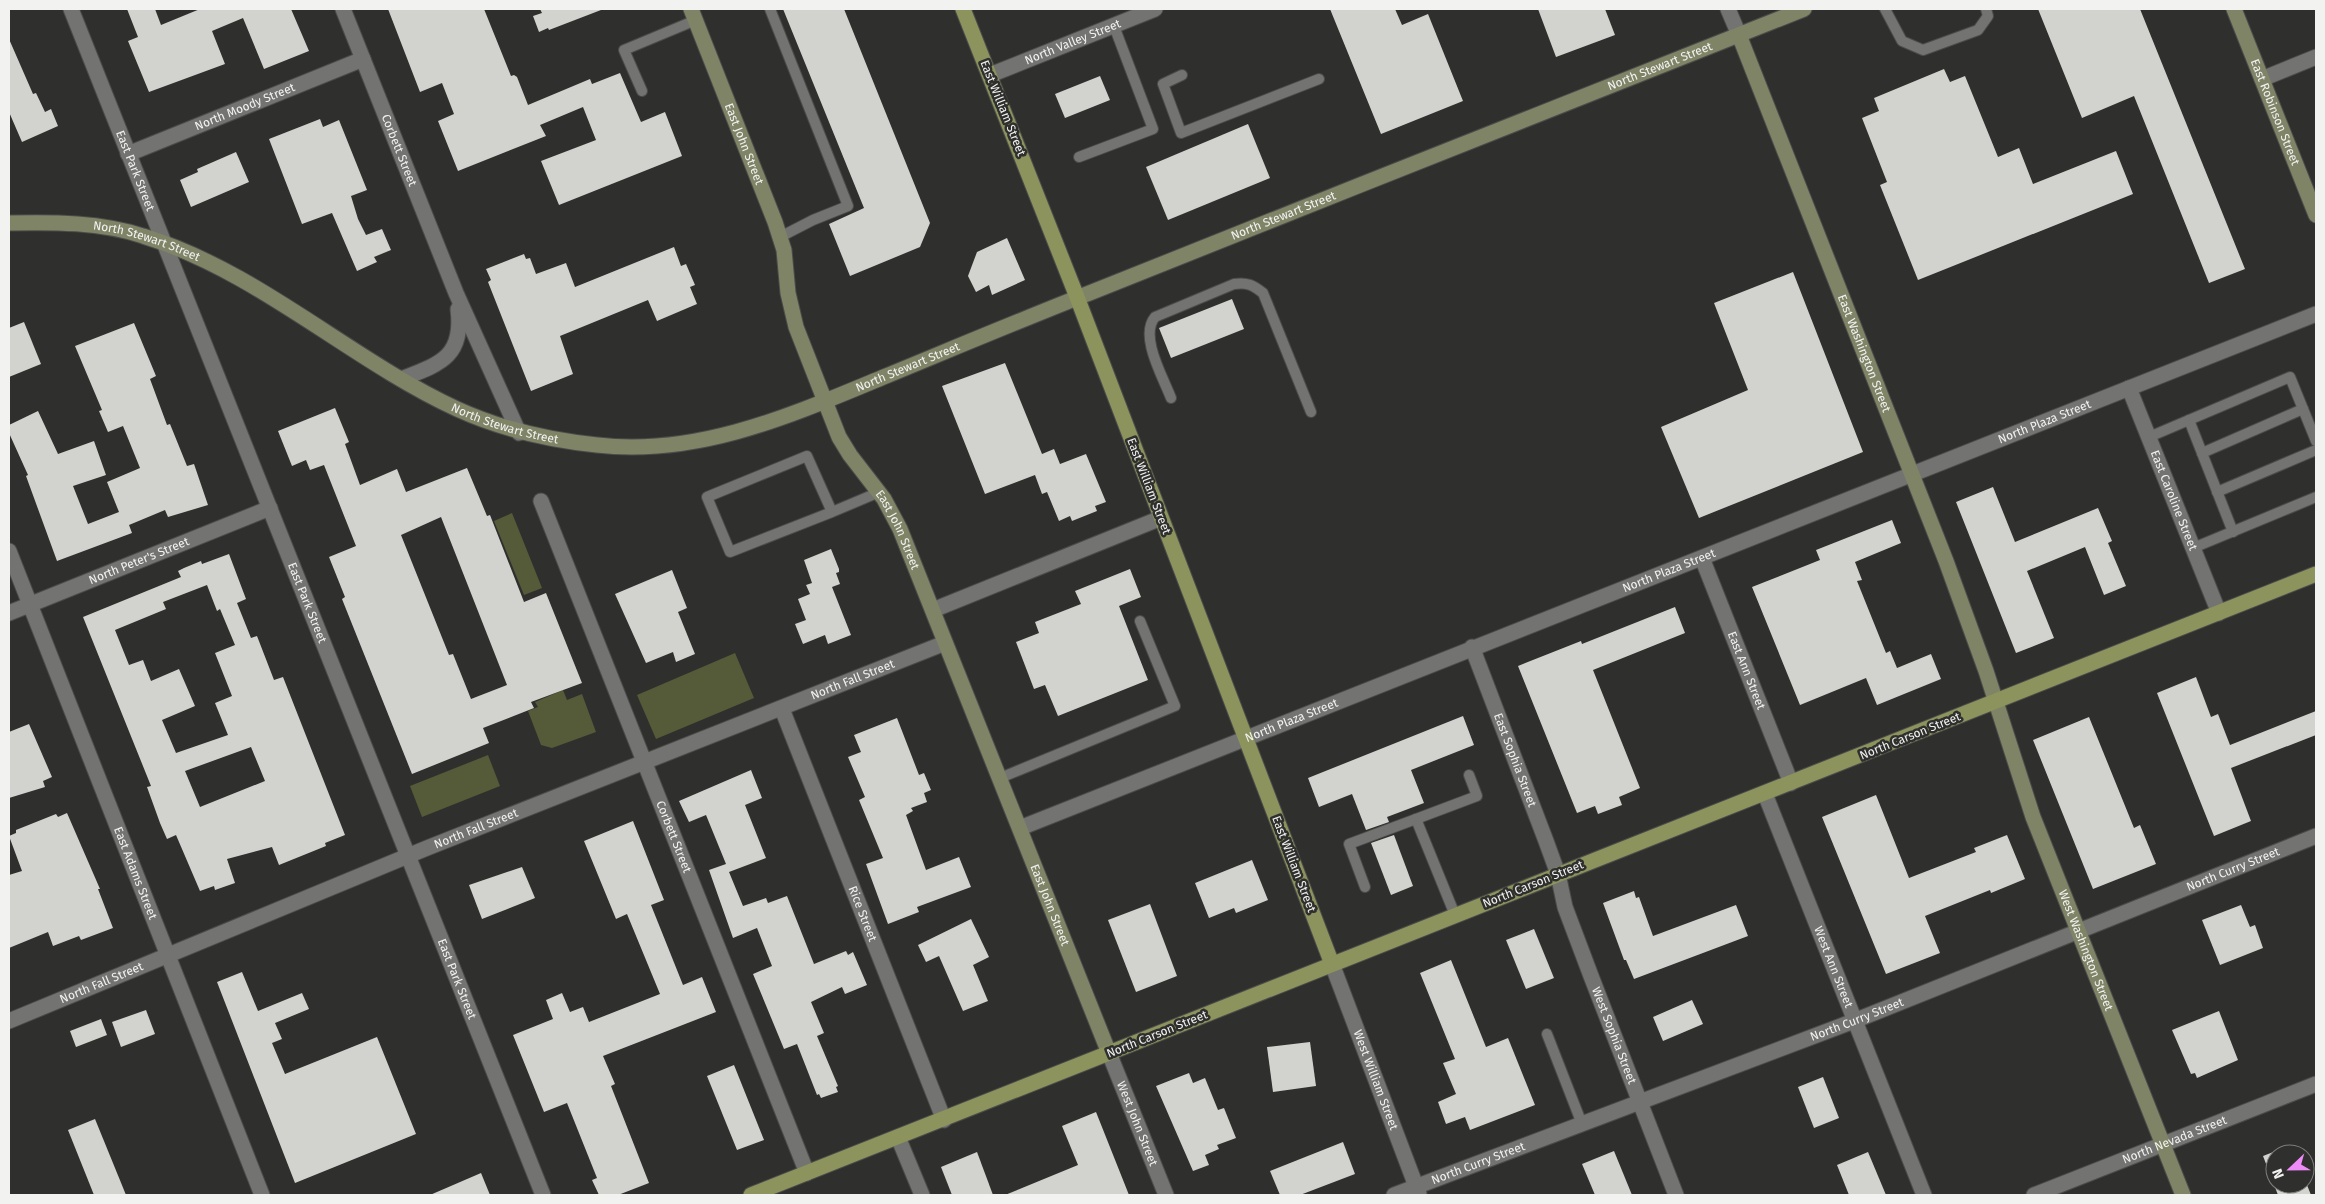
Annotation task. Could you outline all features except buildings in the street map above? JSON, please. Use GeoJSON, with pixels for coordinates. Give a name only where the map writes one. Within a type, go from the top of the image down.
{"type":"FeatureCollection","features":[{"type":"Feature","properties":{"kind":"main road","name":"East William Street"},"geometry":{"type":"LineString","coordinates":[[963,9],[1077,297],[1332,964]]}},
{"type":"Feature","properties":{"kind":"main road","name":"North Carson Street"},"geometry":{"type":"LineString","coordinates":[[751,1195],[944,1120],[1558,874],[1791,784],[2316,574]]}},
{"type":"Feature","properties":{"kind":"street","name":"East Park Street"},"geometry":{"type":"LineString","coordinates":[[71,9],[543,1195]]}},
{"type":"Feature","properties":{"kind":"street","name":"Corbett Street"},"geometry":{"type":"LineString","coordinates":[[343,9],[456,293],[519,433]]}},
{"type":"Feature","properties":{"kind":"street","name":"North Valley Street"},"geometry":{"type":"LineString","coordinates":[[990,75],[1155,9]]}},
{"type":"Feature","properties":{"kind":"street","name":"East Washington Street"},"geometry":{"type":"LineString","coordinates":[[1728,9],[1913,475],[1954,583],[1995,702]]}},
{"type":"Feature","properties":{"kind":"street","name":"North Stewart Street"},"geometry":{"type":"LineString","coordinates":[[9,223],[84,225],[141,235],[214,265],[401,379],[458,409],[519,433],[600,446],[651,447],[698,441],[739,432],[825,401],[1077,297],[1804,9]]}},
{"type":"Feature","properties":{"kind":"street","name":"East Robinson Street"},"geometry":{"type":"LineString","coordinates":[[2234,9],[2314,205]]}},
{"type":"Feature","properties":{"kind":"street","name":"East John Street"},"geometry":{"type":"LineString","coordinates":[[694,14],[780,237],[784,250],[788,293],[796,327],[825,401],[839,436],[877,493],[884,500],[900,529],[1109,1053]]}},
{"type":"Feature","properties":{"kind":"street"},"geometry":{"type":"LineString","coordinates":[[2262,79],[2316,57]]}},
{"type":"Feature","properties":{"kind":"street","name":"North Moody Street"},"geometry":{"type":"LineString","coordinates":[[128,154],[362,59]]}},
{"type":"Feature","properties":{"kind":"street","name":"Corbett Street"},"geometry":{"type":"LineString","coordinates":[[401,379],[438,363],[453,348],[458,339],[460,327],[456,293]]}},
{"type":"Feature","properties":{"kind":"street","name":"North Plaza Street"},"geometry":{"type":"LineString","coordinates":[[1020,828],[1472,647],[1913,475],[2316,314]]}},
{"type":"Feature","properties":{"kind":"street","name":"East Caroline Street"},"geometry":{"type":"LineString","coordinates":[[2129,388],[2219,612]]}},
{"type":"Feature","properties":{"kind":"street","name":"Corbett Street"},"geometry":{"type":"LineString","coordinates":[[541,501],[807,1173]]}},
{"type":"Feature","properties":{"kind":"street","name":"North Peter's Street"},"geometry":{"type":"LineString","coordinates":[[9,613],[270,508]]}},
{"type":"Feature","properties":{"kind":"street"},"geometry":{"type":"LineString","coordinates":[[933,610],[1161,518]]}},
{"type":"Feature","properties":{"kind":"street","name":"East Adams Street"},"geometry":{"type":"LineString","coordinates":[[9,551],[262,1195]]}},
{"type":"Feature","properties":{"kind":"street","name":"East Ann Street"},"geometry":{"type":"LineString","coordinates":[[1702,558],[1791,784]]}},
{"type":"Feature","properties":{"kind":"street","name":"North Fall Street"},"geometry":{"type":"LineString","coordinates":[[9,1021],[409,855],[945,643]]}},
{"type":"Feature","properties":{"kind":"street","name":"East Sophia Street"},"geometry":{"type":"LineString","coordinates":[[1472,647],[1558,874]]}},
{"type":"Feature","properties":{"kind":"street","name":"West Washington Street"},"geometry":{"type":"LineString","coordinates":[[1995,702],[2033,817],[2183,1195]]}},
{"type":"Feature","properties":{"kind":"street","name":"Rice Street"},"geometry":{"type":"LineString","coordinates":[[782,708],[944,1120]]}},
{"type":"Feature","properties":{"kind":"street","name":"West Ann Street"},"geometry":{"type":"LineString","coordinates":[[1765,794],[1924,1195]]}},
{"type":"Feature","properties":{"kind":"street","name":"North Curry Street"},"geometry":{"type":"LineString","coordinates":[[1394,1195],[1418,1191],[1582,1124],[1854,1021],[2316,836]]}},
{"type":"Feature","properties":{"kind":"street","name":"West Sophia Street"},"geometry":{"type":"LineString","coordinates":[[1558,874],[1565,907],[1676,1195]]}},
{"type":"Feature","properties":{"kind":"street","name":"West William Street"},"geometry":{"type":"LineString","coordinates":[[1332,964],[1418,1191]]}},
{"type":"Feature","properties":{"kind":"street","name":"West John Street"},"geometry":{"type":"LineString","coordinates":[[1109,1053],[1166,1195]]}},
{"type":"Feature","properties":{"kind":"street","name":"North Nevada Street"},"geometry":{"type":"LineString","coordinates":[[2034,1195],[2163,1146],[2316,1084]]}},
{"type":"Feature","properties":{"kind":"street"},"geometry":{"type":"LineString","coordinates":[[898,1137],[922,1195]]}},
{"type":"Feature","properties":{"kind":"lane"},"geometry":{"type":"LineString","coordinates":[[770,9],[848,206],[813,220],[780,237]]}},
{"type":"Feature","properties":{"kind":"lane"},"geometry":{"type":"LineString","coordinates":[[1885,9],[1902,41],[1923,50],[1978,30],[1988,16],[1986,9]]}},
{"type":"Feature","properties":{"kind":"lane"},"geometry":{"type":"LineString","coordinates":[[642,91],[624,50],[694,14]]}},
{"type":"Feature","properties":{"kind":"lane"},"geometry":{"type":"LineString","coordinates":[[1079,157],[1153,129],[1114,26]]}},
{"type":"Feature","properties":{"kind":"lane"},"geometry":{"type":"LineString","coordinates":[[1182,75],[1163,84],[1182,133],[1319,79]]}},
{"type":"Feature","properties":{"kind":"lane"},"geometry":{"type":"LineString","coordinates":[[1171,398],[1149,338],[1151,322],[1156,317],[1234,284],[1243,283],[1252,285],[1262,293],[1311,412]]}},
{"type":"Feature","properties":{"kind":"lane"},"geometry":{"type":"LineString","coordinates":[[2149,437],[2290,377],[2316,441]]}},
{"type":"Feature","properties":{"kind":"lane"},"geometry":{"type":"LineString","coordinates":[[2202,453],[2303,410]]}},
{"type":"Feature","properties":{"kind":"lane"},"geometry":{"type":"LineString","coordinates":[[2189,420],[2233,532]]}},
{"type":"Feature","properties":{"kind":"lane"},"geometry":{"type":"LineString","coordinates":[[2217,492],[2316,450]]}},
{"type":"Feature","properties":{"kind":"lane"},"geometry":{"type":"LineString","coordinates":[[832,512],[807,456],[707,497],[730,552],[832,512],[877,493]]}},
{"type":"Feature","properties":{"kind":"lane"},"geometry":{"type":"LineString","coordinates":[[2193,548],[2316,497]]}},
{"type":"Feature","properties":{"kind":"lane"},"geometry":{"type":"LineString","coordinates":[[1000,778],[1175,706],[1140,620]]}},
{"type":"Feature","properties":{"kind":"lane"},"geometry":{"type":"LineString","coordinates":[[1365,887],[1349,844],[1477,796],[1469,775]]}},
{"type":"Feature","properties":{"kind":"lane"},"geometry":{"type":"LineString","coordinates":[[1416,820],[1455,915]]}},
{"type":"Feature","properties":{"kind":"lane"},"geometry":{"type":"LineString","coordinates":[[1547,1034],[1582,1124]]}},
{"type":"Feature","properties":{"kind":"green space"},"geometry":{"type":"Polygon","coordinates":[[[512,513],[542,588],[524,595],[494,521],[512,513]]]}},
{"type":"Feature","properties":{"kind":"green space"},"geometry":{"type":"Polygon","coordinates":[[[735,653],[754,698],[656,739],[637,695],[735,653]]]}},
{"type":"Feature","properties":{"kind":"green space"},"geometry":{"type":"Polygon","coordinates":[[[563,690],[567,700],[582,694],[596,732],[552,748],[541,745],[528,711],[538,707],[535,702],[563,690]]]}},
{"type":"Feature","properties":{"kind":"green space"},"geometry":{"type":"Polygon","coordinates":[[[488,755],[500,786],[422,817],[410,786],[488,755]]]}}]}
